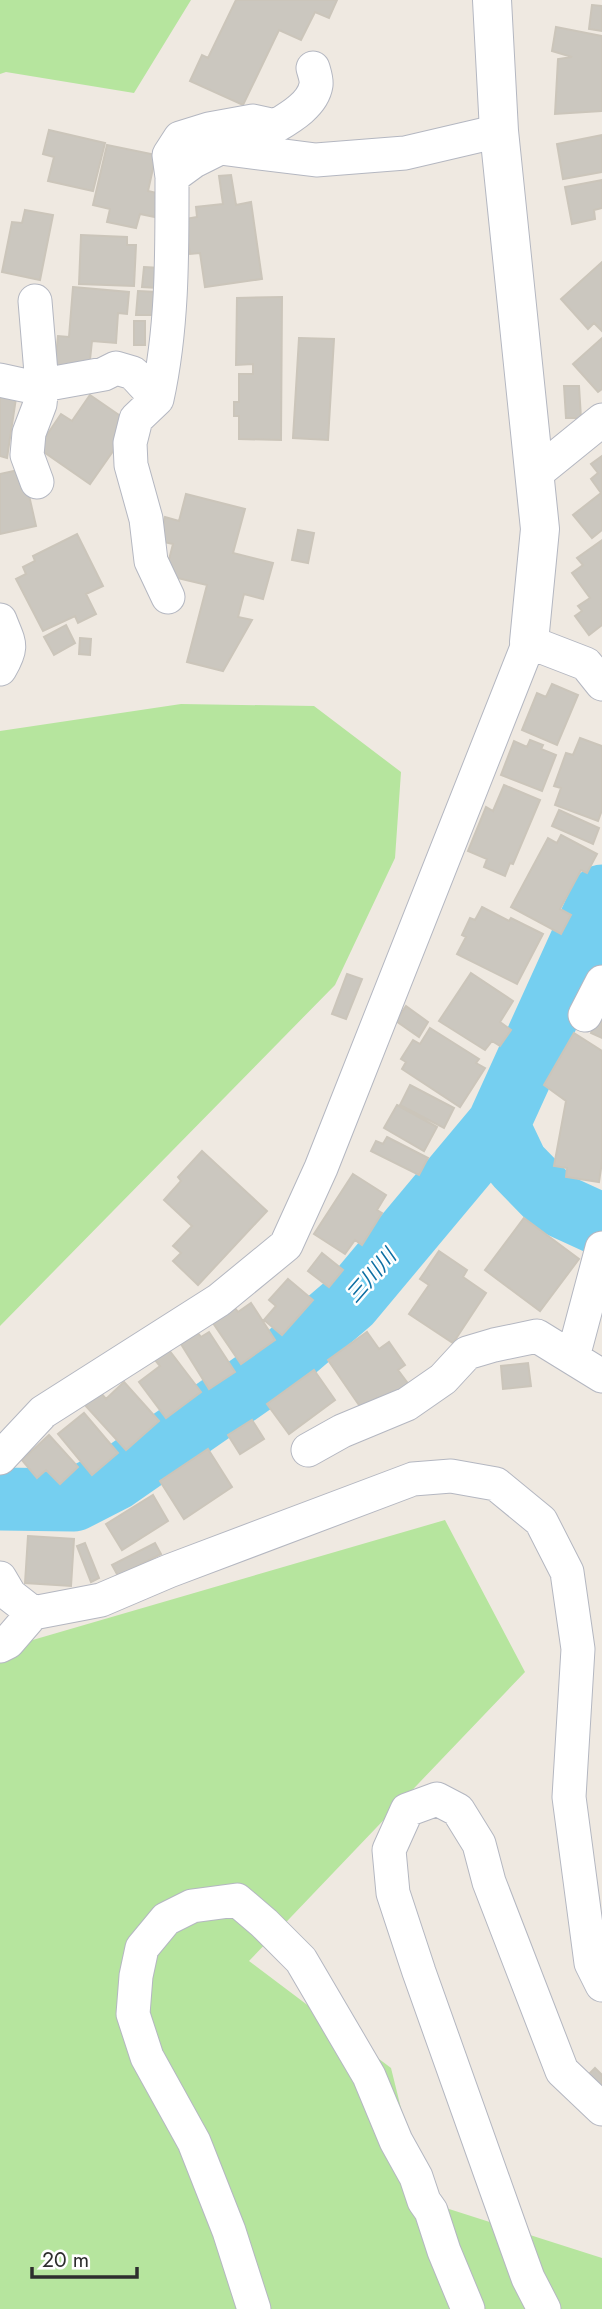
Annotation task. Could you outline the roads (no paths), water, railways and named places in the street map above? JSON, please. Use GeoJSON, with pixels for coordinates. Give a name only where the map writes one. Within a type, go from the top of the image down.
{"type":"FeatureCollection","features":[{"type":"Feature","properties":{"kind":"street"},"geometry":{"type":"LineString","coordinates":[[0,1458],[43,1412],[219,1300],[286,1245],[321,1168],[529,642],[540,529],[499,131],[492,0]]}},
{"type":"Feature","properties":{"kind":"street"},"geometry":{"type":"LineString","coordinates":[[168,597],[151,561],[146,519],[131,465],[130,443],[136,419],[157,398],[161,380],[172,281],[172,177],[169,155],[180,138],[209,129],[253,121],[276,126],[297,113],[309,99],[316,85],[313,68]]}},
{"type":"Feature","properties":{"kind":"street"},"geometry":{"type":"LineString","coordinates":[[172,177],[194,160],[220,148],[316,160],[405,153],[499,131]]}},
{"type":"Feature","properties":{"kind":"street"},"geometry":{"type":"LineString","coordinates":[[36,300],[42,385],[40,404],[29,433],[27,454],[37,482]]}},
{"type":"Feature","properties":{"kind":"street"},"geometry":{"type":"LineString","coordinates":[[0,380],[32,387],[104,374],[116,368],[133,373],[157,398]]}},
{"type":"Feature","properties":{"kind":"street"},"geometry":{"type":"LineString","coordinates":[[533,476],[602,420]]}},
{"type":"Feature","properties":{"kind":"street"},"geometry":{"type":"LineString","coordinates":[[0,620],[9,643],[9,653],[0,669]]}},
{"type":"Feature","properties":{"kind":"street"},"geometry":{"type":"LineString","coordinates":[[529,642],[597,667]]}},
{"type":"Feature","properties":{"kind":"street"},"geometry":{"type":"LineString","coordinates":[[585,1015],[602,982]]}},
{"type":"Feature","properties":{"kind":"street"},"geometry":{"type":"LineString","coordinates":[[573,1357],[600,1255]]}},
{"type":"Feature","properties":{"kind":"street"},"geometry":{"type":"LineString","coordinates":[[308,1450],[342,1431],[407,1405],[443,1379],[467,1353],[494,1345],[537,1336],[602,1376]]}},
{"type":"Feature","properties":{"kind":"street"},"geometry":{"type":"LineString","coordinates":[[0,1646],[8,1642],[33,1613],[101,1600],[169,1570],[413,1479],[452,1476],[496,1484],[541,1521],[567,1572],[578,1649],[569,1797],[591,1963],[602,1985]]}},
{"type":"Feature","properties":{"kind":"street"},"geometry":{"type":"LineString","coordinates":[[0,1578],[10,1595],[33,1613]]}},
{"type":"Feature","properties":{"kind":"street"},"geometry":{"type":"LineString","coordinates":[[544,2309],[528,2278],[393,1893],[389,1850],[407,1810],[437,1799],[458,1810],[479,1844],[489,1882],[562,2071],[602,2109]]}},
{"type":"Feature","properties":{"kind":"street"},"geometry":{"type":"LineString","coordinates":[[254,2309],[229,2231],[194,2142],[147,2057],[133,2014],[136,1976],[142,1948],[166,1919],[192,1906],[237,1900],[301,1960],[369,2076],[396,2141],[431,2211],[468,2309]]}},
{"type":"Feature","properties":{"kind":"waterway","name":"三川川"},"geometry":{"type":"LineString","coordinates":[[0,1499],[74,1500],[115,1479],[266,1374],[350,1302],[498,1125],[602,896]]}},
{"type":"Feature","properties":{"kind":"waterway"},"geometry":{"type":"LineString","coordinates":[[498,1125],[517,1165],[554,1203],[602,1225]]}}]}
